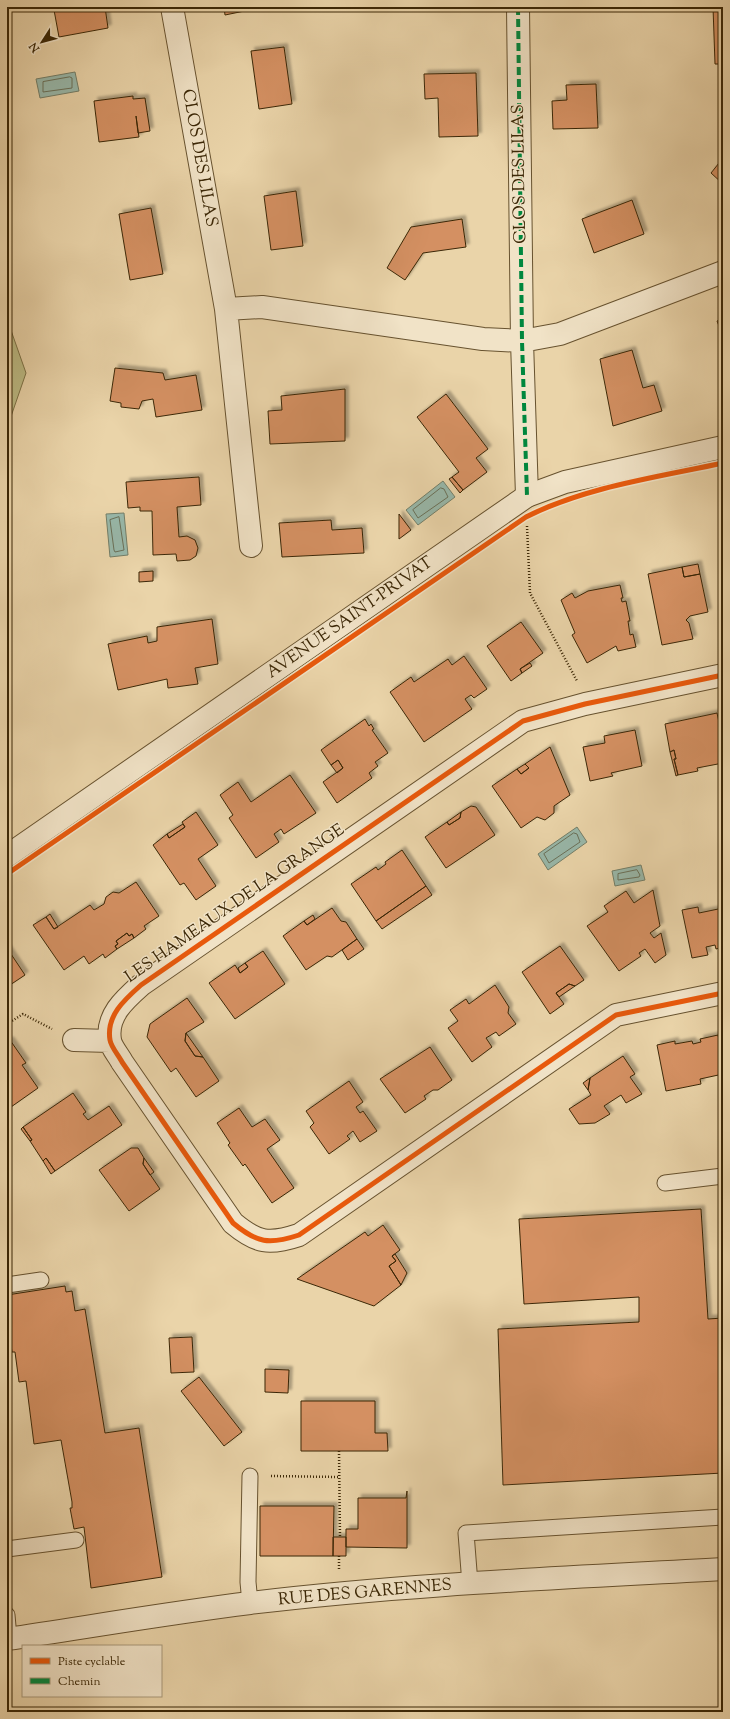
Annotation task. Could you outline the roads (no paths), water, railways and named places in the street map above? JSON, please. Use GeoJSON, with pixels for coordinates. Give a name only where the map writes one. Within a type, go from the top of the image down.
{"type":"FeatureCollection","features":[{"type":"Feature","properties":{"kind":"street","name":"CLOS DES LILAS"},"geometry":{"type":"LineString","coordinates":[[172,7],[226,309],[251,546]]}},
{"type":"Feature","properties":{"kind":"street","name":"CLOS DES LILAS"},"geometry":{"type":"LineString","coordinates":[[518,7],[522,341],[526,496]]}},
{"type":"Feature","properties":{"kind":"street"},"geometry":{"type":"LineString","coordinates":[[226,309],[262,307],[483,339],[522,341],[560,334],[723,272]]}},
{"type":"Feature","properties":{"kind":"street","name":"AVENUE SAINT-PRIVAT"},"geometry":{"type":"LineString","coordinates":[[7,856],[526,496],[565,482],[723,447]]}},
{"type":"Feature","properties":{"kind":"street","name":"LES HAMEAUX DE LA GRANGE"},"geometry":{"type":"LineString","coordinates":[[110,1041],[111,1019],[123,1002],[141,985],[523,721],[585,704],[723,675]]}},
{"type":"Feature","properties":{"kind":"street"},"geometry":{"type":"LineString","coordinates":[[74,1040],[110,1041],[122,1062],[233,1223],[247,1235],[264,1241],[283,1240],[299,1235],[616,1015],[723,993]]}},
{"type":"Feature","properties":{"kind":"street","name":"RUE DES GARENNES"},"geometry":{"type":"LineString","coordinates":[[8,1638],[250,1603],[470,1584],[723,1569]]}},
{"type":"Feature","properties":{"kind":"lane"},"geometry":{"type":"LineString","coordinates":[[665,1183],[723,1176]]}},
{"type":"Feature","properties":{"kind":"lane"},"geometry":{"type":"LineString","coordinates":[[7,1286],[41,1280]]}},
{"type":"Feature","properties":{"kind":"lane"},"geometry":{"type":"LineString","coordinates":[[250,1476],[248,1582],[250,1603]]}},
{"type":"Feature","properties":{"kind":"lane"},"geometry":{"type":"LineString","coordinates":[[470,1584],[466,1532],[723,1517]]}},
{"type":"Feature","properties":{"kind":"lane"},"geometry":{"type":"LineString","coordinates":[[7,1549],[76,1540]]}},
{"type":"Feature","properties":{"kind":"lane","name":"RUE DES GARENNES"},"geometry":{"type":"LineString","coordinates":[[7,1615],[8,1638]]}},
{"type":"Feature","properties":{"kind":"water"},"geometry":{"type":"Polygon","coordinates":[[[75,72],[79,91],[40,98],[36,79],[75,72]]]}},
{"type":"Feature","properties":{"kind":"water"},"geometry":{"type":"Polygon","coordinates":[[[443,481],[455,497],[418,525],[406,510],[443,481]]]}},
{"type":"Feature","properties":{"kind":"water"},"geometry":{"type":"Polygon","coordinates":[[[124,513],[128,555],[110,557],[106,514],[124,513]]]}},
{"type":"Feature","properties":{"kind":"water"},"geometry":{"type":"Polygon","coordinates":[[[577,827],[587,842],[548,870],[538,854],[577,827]]]}},
{"type":"Feature","properties":{"kind":"water"},"geometry":{"type":"Polygon","coordinates":[[[641,865],[645,880],[615,886],[612,871],[641,865]]]}}]}
